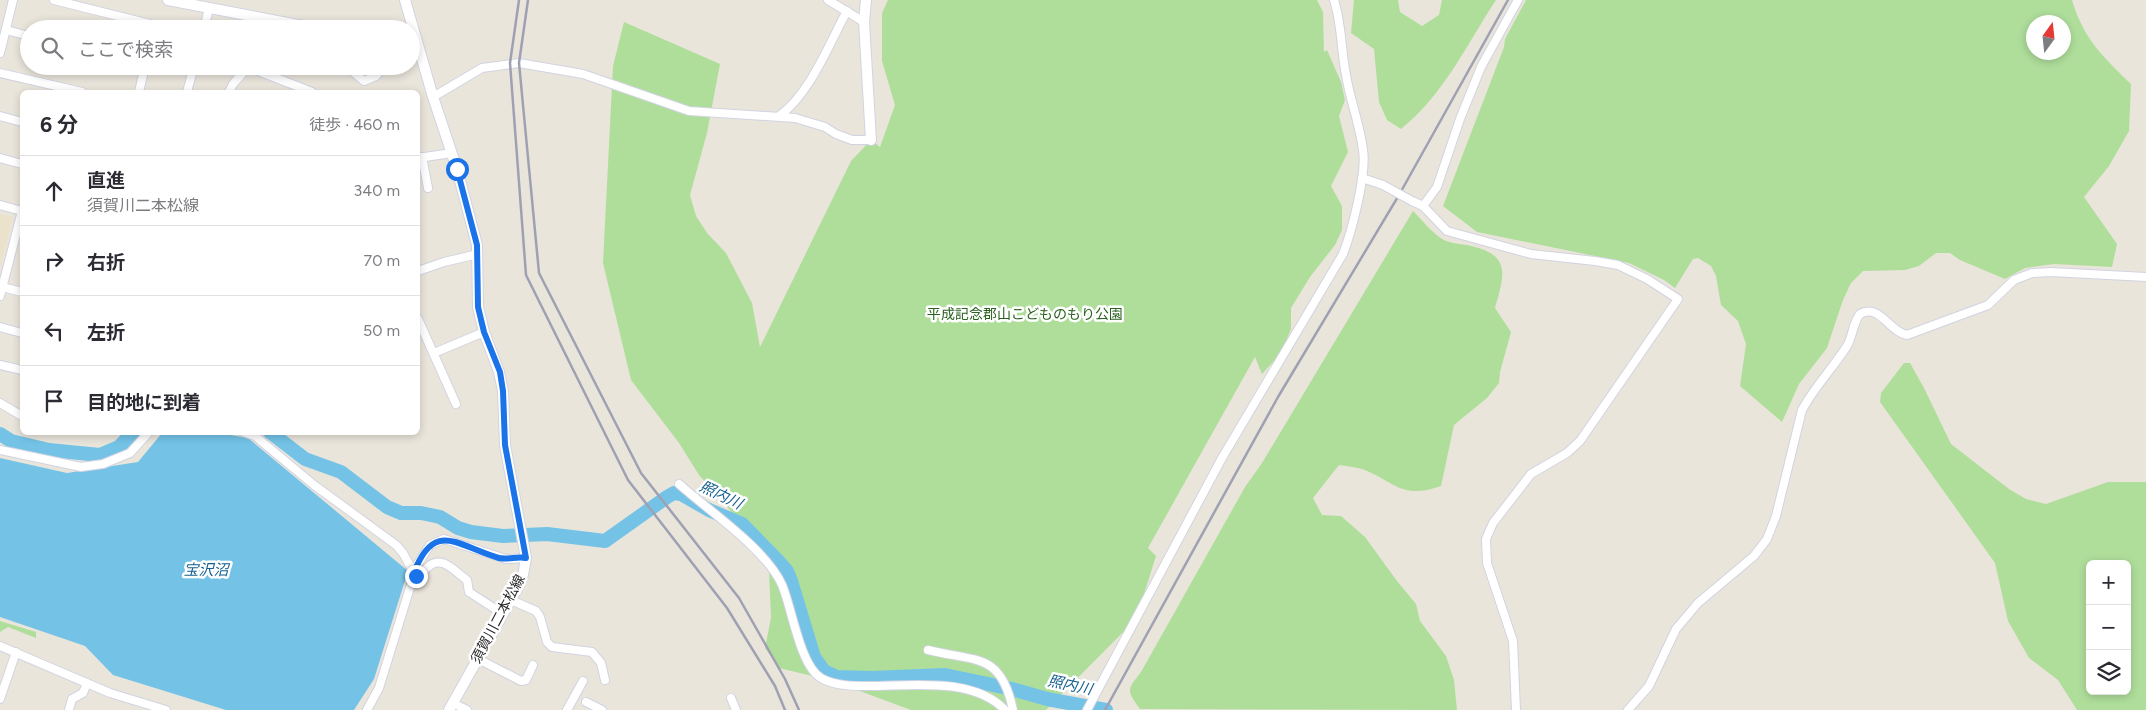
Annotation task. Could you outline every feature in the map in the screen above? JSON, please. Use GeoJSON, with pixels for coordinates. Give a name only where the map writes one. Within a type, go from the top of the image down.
{"type":"FeatureCollection","features":[{"type":"Feature","properties":{"kind":"main road"},"geometry":{"type":"LineString","coordinates":[[169,0],[272,20]]}},
{"type":"Feature","properties":{"kind":"main road","name":"須賀川二本松線"},"geometry":{"type":"LineString","coordinates":[[405,0],[409,20]]}},
{"type":"Feature","properties":{"kind":"main road"},"geometry":{"type":"LineString","coordinates":[[866,0],[864,22],[872,140]]}},
{"type":"Feature","properties":{"kind":"main road","name":"須賀川二本松線"},"geometry":{"type":"LineString","coordinates":[[420,64],[452,153],[468,207],[478,254],[478,307],[484,332],[500,372],[503,391],[505,445],[525,553],[522,580],[451,706]]}},
{"type":"Feature","properties":{"kind":"street"},"geometry":{"type":"LineString","coordinates":[[0,53],[13,0]]}},
{"type":"Feature","properties":{"kind":"street"},"geometry":{"type":"LineString","coordinates":[[54,0],[129,20]]}},
{"type":"Feature","properties":{"kind":"street"},"geometry":{"type":"LineString","coordinates":[[828,0],[864,22]]}},
{"type":"Feature","properties":{"kind":"street"},"geometry":{"type":"LineString","coordinates":[[1087,710],[1222,458],[1343,254],[1350,237],[1362,178],[1364,150],[1346,75],[1339,16],[1334,0]]}},
{"type":"Feature","properties":{"kind":"street"},"geometry":{"type":"LineString","coordinates":[[1423,206],[1437,187],[1480,67],[1518,0]]}},
{"type":"Feature","properties":{"kind":"street"},"geometry":{"type":"LineString","coordinates":[[206,20],[209,8]]}},
{"type":"Feature","properties":{"kind":"street"},"geometry":{"type":"LineString","coordinates":[[779,116],[790,108],[806,86],[847,10]]}},
{"type":"Feature","properties":{"kind":"street"},"geometry":{"type":"LineString","coordinates":[[6,30],[20,34]]}},
{"type":"Feature","properties":{"kind":"street"},"geometry":{"type":"LineString","coordinates":[[432,97],[482,68],[519,63],[583,74],[689,111],[779,116],[825,127],[836,134],[856,142],[872,140]]}},
{"type":"Feature","properties":{"kind":"street"},"geometry":{"type":"LineString","coordinates":[[0,73],[73,90]]}},
{"type":"Feature","properties":{"kind":"street"},"geometry":{"type":"LineString","coordinates":[[140,90],[144,75]]}},
{"type":"Feature","properties":{"kind":"street"},"geometry":{"type":"LineString","coordinates":[[188,90],[192,75]]}},
{"type":"Feature","properties":{"kind":"street"},"geometry":{"type":"LineString","coordinates":[[230,90],[241,75]]}},
{"type":"Feature","properties":{"kind":"street"},"geometry":{"type":"LineString","coordinates":[[268,75],[307,90]]}},
{"type":"Feature","properties":{"kind":"street"},"geometry":{"type":"LineString","coordinates":[[357,75],[364,81],[377,75]]}},
{"type":"Feature","properties":{"kind":"street"},"geometry":{"type":"LineString","coordinates":[[0,116],[20,121]]}},
{"type":"Feature","properties":{"kind":"street"},"geometry":{"type":"LineString","coordinates":[[428,188],[420,158],[452,153]]}},
{"type":"Feature","properties":{"kind":"street"},"geometry":{"type":"LineString","coordinates":[[0,158],[20,163]]}},
{"type":"Feature","properties":{"kind":"street"},"geometry":{"type":"LineString","coordinates":[[1362,178],[1383,185],[1423,206],[1447,231],[1531,254],[1618,265],[1647,279],[1678,299],[1580,441],[1566,453],[1531,474],[1493,523],[1487,535],[1485,544],[1487,563],[1513,641],[1516,710]]}},
{"type":"Feature","properties":{"kind":"street"},"geometry":{"type":"LineString","coordinates":[[0,206],[20,211]]}},
{"type":"Feature","properties":{"kind":"street"},"geometry":{"type":"LineString","coordinates":[[0,296],[20,219]]}},
{"type":"Feature","properties":{"kind":"street"},"geometry":{"type":"LineString","coordinates":[[420,270],[444,262],[478,254]]}},
{"type":"Feature","properties":{"kind":"street"},"geometry":{"type":"LineString","coordinates":[[1628,710],[1649,686],[1670,639],[1684,618],[1698,603],[1750,561],[1767,539],[1778,510],[1802,410],[1810,395],[1844,350],[1860,314],[1872,311],[1878,313],[1892,329],[1907,335],[1988,305],[2014,280],[2032,273],[2051,272],[2146,277]]}},
{"type":"Feature","properties":{"kind":"street"},"geometry":{"type":"LineString","coordinates":[[2,287],[20,292]]}},
{"type":"Feature","properties":{"kind":"street"},"geometry":{"type":"LineString","coordinates":[[420,323],[456,404]]}},
{"type":"Feature","properties":{"kind":"street"},"geometry":{"type":"LineString","coordinates":[[0,327],[20,332]]}},
{"type":"Feature","properties":{"kind":"street"},"geometry":{"type":"LineString","coordinates":[[434,353],[484,332]]}},
{"type":"Feature","properties":{"kind":"street"},"geometry":{"type":"LineString","coordinates":[[0,365],[20,370]]}},
{"type":"Feature","properties":{"kind":"street"},"geometry":{"type":"LineString","coordinates":[[0,403],[20,415]]}},
{"type":"Feature","properties":{"kind":"street"},"geometry":{"type":"LineString","coordinates":[[0,450],[81,467],[102,464],[130,453],[146,435]]}},
{"type":"Feature","properties":{"kind":"street"},"geometry":{"type":"LineString","coordinates":[[252,435],[400,550],[416,576],[434,562],[447,565],[467,580],[469,592],[503,614]]}},
{"type":"Feature","properties":{"kind":"street"},"geometry":{"type":"LineString","coordinates":[[679,484],[758,551],[770,566],[782,585],[808,663],[820,678],[851,686],[930,684],[951,686],[995,701],[1005,710]]}},
{"type":"Feature","properties":{"kind":"street"},"geometry":{"type":"LineString","coordinates":[[367,710],[379,688],[415,572],[430,545],[444,539],[499,558],[525,553]]}},
{"type":"Feature","properties":{"kind":"street"},"geometry":{"type":"LineString","coordinates":[[511,600],[531,608],[538,614],[545,638],[552,647],[592,652],[601,663],[605,680]]}},
{"type":"Feature","properties":{"kind":"street"},"geometry":{"type":"LineString","coordinates":[[0,646],[87,683],[166,710]]}},
{"type":"Feature","properties":{"kind":"street"},"geometry":{"type":"LineString","coordinates":[[928,650],[976,660],[996,670],[1003,678],[1013,710]]}},
{"type":"Feature","properties":{"kind":"street"},"geometry":{"type":"LineString","coordinates":[[0,699],[16,652]]}},
{"type":"Feature","properties":{"kind":"street"},"geometry":{"type":"LineString","coordinates":[[478,659],[521,681],[526,680],[533,665]]}},
{"type":"Feature","properties":{"kind":"street"},"geometry":{"type":"LineString","coordinates":[[567,710],[583,681]]}},
{"type":"Feature","properties":{"kind":"street"},"geometry":{"type":"LineString","coordinates":[[69,710],[72,699],[83,693],[87,683]]}},
{"type":"Feature","properties":{"kind":"street"},"geometry":{"type":"LineString","coordinates":[[731,698],[736,710]]}},
{"type":"Feature","properties":{"kind":"street"},"geometry":{"type":"LineString","coordinates":[[134,710],[136,701]]}},
{"type":"Feature","properties":{"kind":"street"},"geometry":{"type":"LineString","coordinates":[[586,702],[602,710]]}},
{"type":"Feature","properties":{"kind":"street"},"geometry":{"type":"LineString","coordinates":[[451,706],[468,710]]}},
{"type":"Feature","properties":{"kind":"shaded area"},"geometry":{"type":"Polygon","coordinates":[[[0,214],[13,217],[0,268],[0,214]]]}},
{"type":"Feature","properties":{"kind":"green space","name":"平成記念郡山こどものもり公園"},"geometry":{"type":"Polygon","coordinates":[[[888,0],[1317,0],[1323,12],[1324,52],[1327,50],[1341,82],[1345,100],[1339,116],[1348,152],[1331,186],[1342,206],[1342,230],[1335,245],[1310,277],[1291,308],[1291,329],[1281,353],[1262,374],[1255,357],[1148,548],[1156,556],[1136,619],[1046,710],[911,710],[833,681],[779,668],[765,648],[771,618],[769,570],[759,543],[699,475],[679,443],[631,380],[603,263],[613,66],[624,22],[720,64],[707,133],[690,195],[696,216],[707,233],[726,253],[752,303],[760,347],[851,161],[871,140],[880,147],[895,105],[882,61],[882,13],[888,0]]]}},
{"type":"Feature","properties":{"kind":"green space"},"geometry":{"type":"Polygon","coordinates":[[[1354,0],[1398,0],[1400,12],[1422,26],[1439,15],[1442,0],[1496,0],[1442,85],[1416,116],[1401,129],[1387,120],[1379,102],[1374,49],[1351,33],[1354,0]]]}},
{"type":"Feature","properties":{"kind":"green space"},"geometry":{"type":"Polygon","coordinates":[[[1526,0],[2072,0],[2082,25],[2095,46],[2131,84],[2129,131],[2109,166],[2084,197],[2117,244],[2112,267],[2054,264],[2025,268],[2005,279],[1960,260],[1950,253],[1936,253],[1919,266],[1905,270],[1863,271],[1851,283],[1843,300],[1827,348],[1799,384],[1782,422],[1740,386],[1746,344],[1738,321],[1721,305],[1716,276],[1711,266],[1698,258],[1693,259],[1675,288],[1664,280],[1629,263],[1477,232],[1443,206],[1504,47],[1505,39],[1526,0]]]}},
{"type":"Feature","properties":{"kind":"green space"},"geometry":{"type":"Polygon","coordinates":[[[1413,211],[1432,231],[1444,240],[1484,250],[1499,261],[1502,268],[1502,277],[1495,308],[1511,332],[1500,372],[1499,383],[1487,398],[1454,425],[1441,486],[1428,490],[1407,490],[1399,488],[1362,469],[1339,465],[1313,498],[1322,515],[1341,516],[1365,537],[1416,604],[1420,621],[1446,656],[1454,680],[1457,710],[1140,709],[1130,694],[1133,683],[1245,487],[1262,463],[1413,211]]]}},
{"type":"Feature","properties":{"kind":"green space"},"geometry":{"type":"Polygon","coordinates":[[[1904,363],[1910,363],[1951,444],[2009,489],[2026,499],[2046,504],[2108,482],[2146,482],[2146,710],[2077,710],[2058,680],[2029,658],[2008,621],[1995,563],[1880,402],[1881,393],[1904,363]]]}},
{"type":"Feature","properties":{"kind":"green space"},"geometry":{"type":"Polygon","coordinates":[[[0,621],[36,632],[36,638],[8,627],[0,632],[0,621]]]}},
{"type":"Feature","properties":{"kind":"water","name":"宝沢沼"},"geometry":{"type":"Polygon","coordinates":[[[160,435],[231,435],[248,438],[408,571],[374,679],[354,710],[226,710],[113,675],[85,646],[0,617],[0,458],[67,473],[138,462],[160,435]]]}},
{"type":"Feature","properties":{"kind":"waterway","name":"照内川"},"geometry":{"type":"LineString","coordinates":[[0,434],[11,441],[49,450],[100,455],[119,447],[130,435]]}},
{"type":"Feature","properties":{"kind":"waterway","name":"照内川"},"geometry":{"type":"LineString","coordinates":[[274,435],[305,459],[341,472],[387,507],[401,513],[421,513],[440,517],[458,528],[471,532],[503,536],[547,534],[605,541],[667,497],[674,493],[681,494],[709,510],[742,524],[787,571],[814,657],[824,671],[837,677],[871,678],[945,675],[1012,689],[1047,699],[1106,710]]}},
{"type":"Feature","properties":{"kind":"railway"},"geometry":{"type":"LineString","coordinates":[[519,0],[510,63],[526,275],[628,480],[727,608],[775,686],[785,710]]}},
{"type":"Feature","properties":{"kind":"railway"},"geometry":{"type":"LineString","coordinates":[[528,0],[519,63],[539,273],[641,473],[739,598],[785,679],[799,710]]}},
{"type":"Feature","properties":{"kind":"railway"},"geometry":{"type":"LineString","coordinates":[[1105,710],[1278,397],[1399,195],[1508,0]]}},
{"type":"Feature","properties":{"kind":"route"},"geometry":{"type":"LineString","coordinates":[[416,576],[413,575],[425,551],[430,545],[444,539],[499,558],[526,558],[505,445],[503,391],[500,372],[484,332],[478,307],[479,266],[477,245],[457,169]]}}]}
